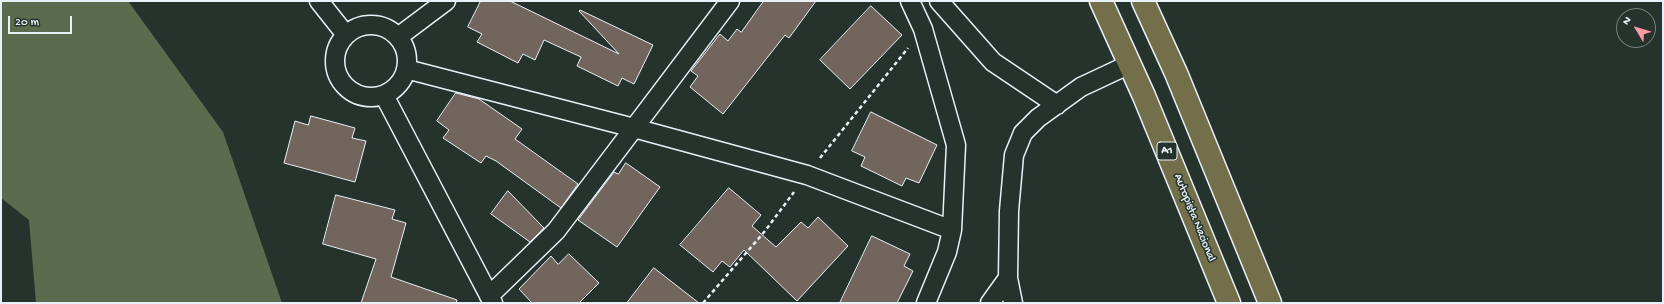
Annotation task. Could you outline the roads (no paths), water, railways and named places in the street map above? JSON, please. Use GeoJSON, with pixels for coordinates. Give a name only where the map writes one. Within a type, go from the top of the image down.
{"type":"FeatureCollection","features":[{"type":"Feature","properties":{"kind":"highway","name":"Autopista Nacional"},"geometry":{"type":"LineString","coordinates":[[1101,1],[1130,64],[1229,303]]}},
{"type":"Feature","properties":{"kind":"highway"},"geometry":{"type":"LineString","coordinates":[[1143,1],[1176,73],[1270,303]]}},
{"type":"Feature","properties":{"kind":"street"},"geometry":{"type":"LineString","coordinates":[[319,1],[346,35]]}},
{"type":"Feature","properties":{"kind":"street"},"geometry":{"type":"LineString","coordinates":[[398,37],[446,1]]}},
{"type":"Feature","properties":{"kind":"street"},"geometry":{"type":"LineString","coordinates":[[384,95],[491,299],[556,231],[730,1]]}},
{"type":"Feature","properties":{"kind":"street"},"geometry":{"type":"LineString","coordinates":[[910,1],[923,29],[956,145],[952,230],[948,252],[926,303]]}},
{"type":"Feature","properties":{"kind":"street"},"geometry":{"type":"LineString","coordinates":[[939,1],[993,62],[1057,105]]}},
{"type":"Feature","properties":{"kind":"street"},"geometry":{"type":"LineString","coordinates":[[367,25],[384,28],[398,37],[404,47],[407,58],[406,69],[402,80],[394,89],[384,95],[371,98],[359,96],[348,90],[340,81],[335,69],[335,57],[339,45],[346,35],[356,28],[367,25]]}},
{"type":"Feature","properties":{"kind":"street"},"geometry":{"type":"LineString","coordinates":[[1013,303],[1008,278],[1009,211],[1014,155],[1023,133],[1038,118],[1081,87],[1130,64]]}},
{"type":"Feature","properties":{"kind":"street"},"geometry":{"type":"LineString","coordinates":[[406,69],[634,128],[807,175],[952,230]]}},
{"type":"Feature","properties":{"kind":"street"},"geometry":{"type":"LineString","coordinates":[[990,303],[1008,278]]}}]}
